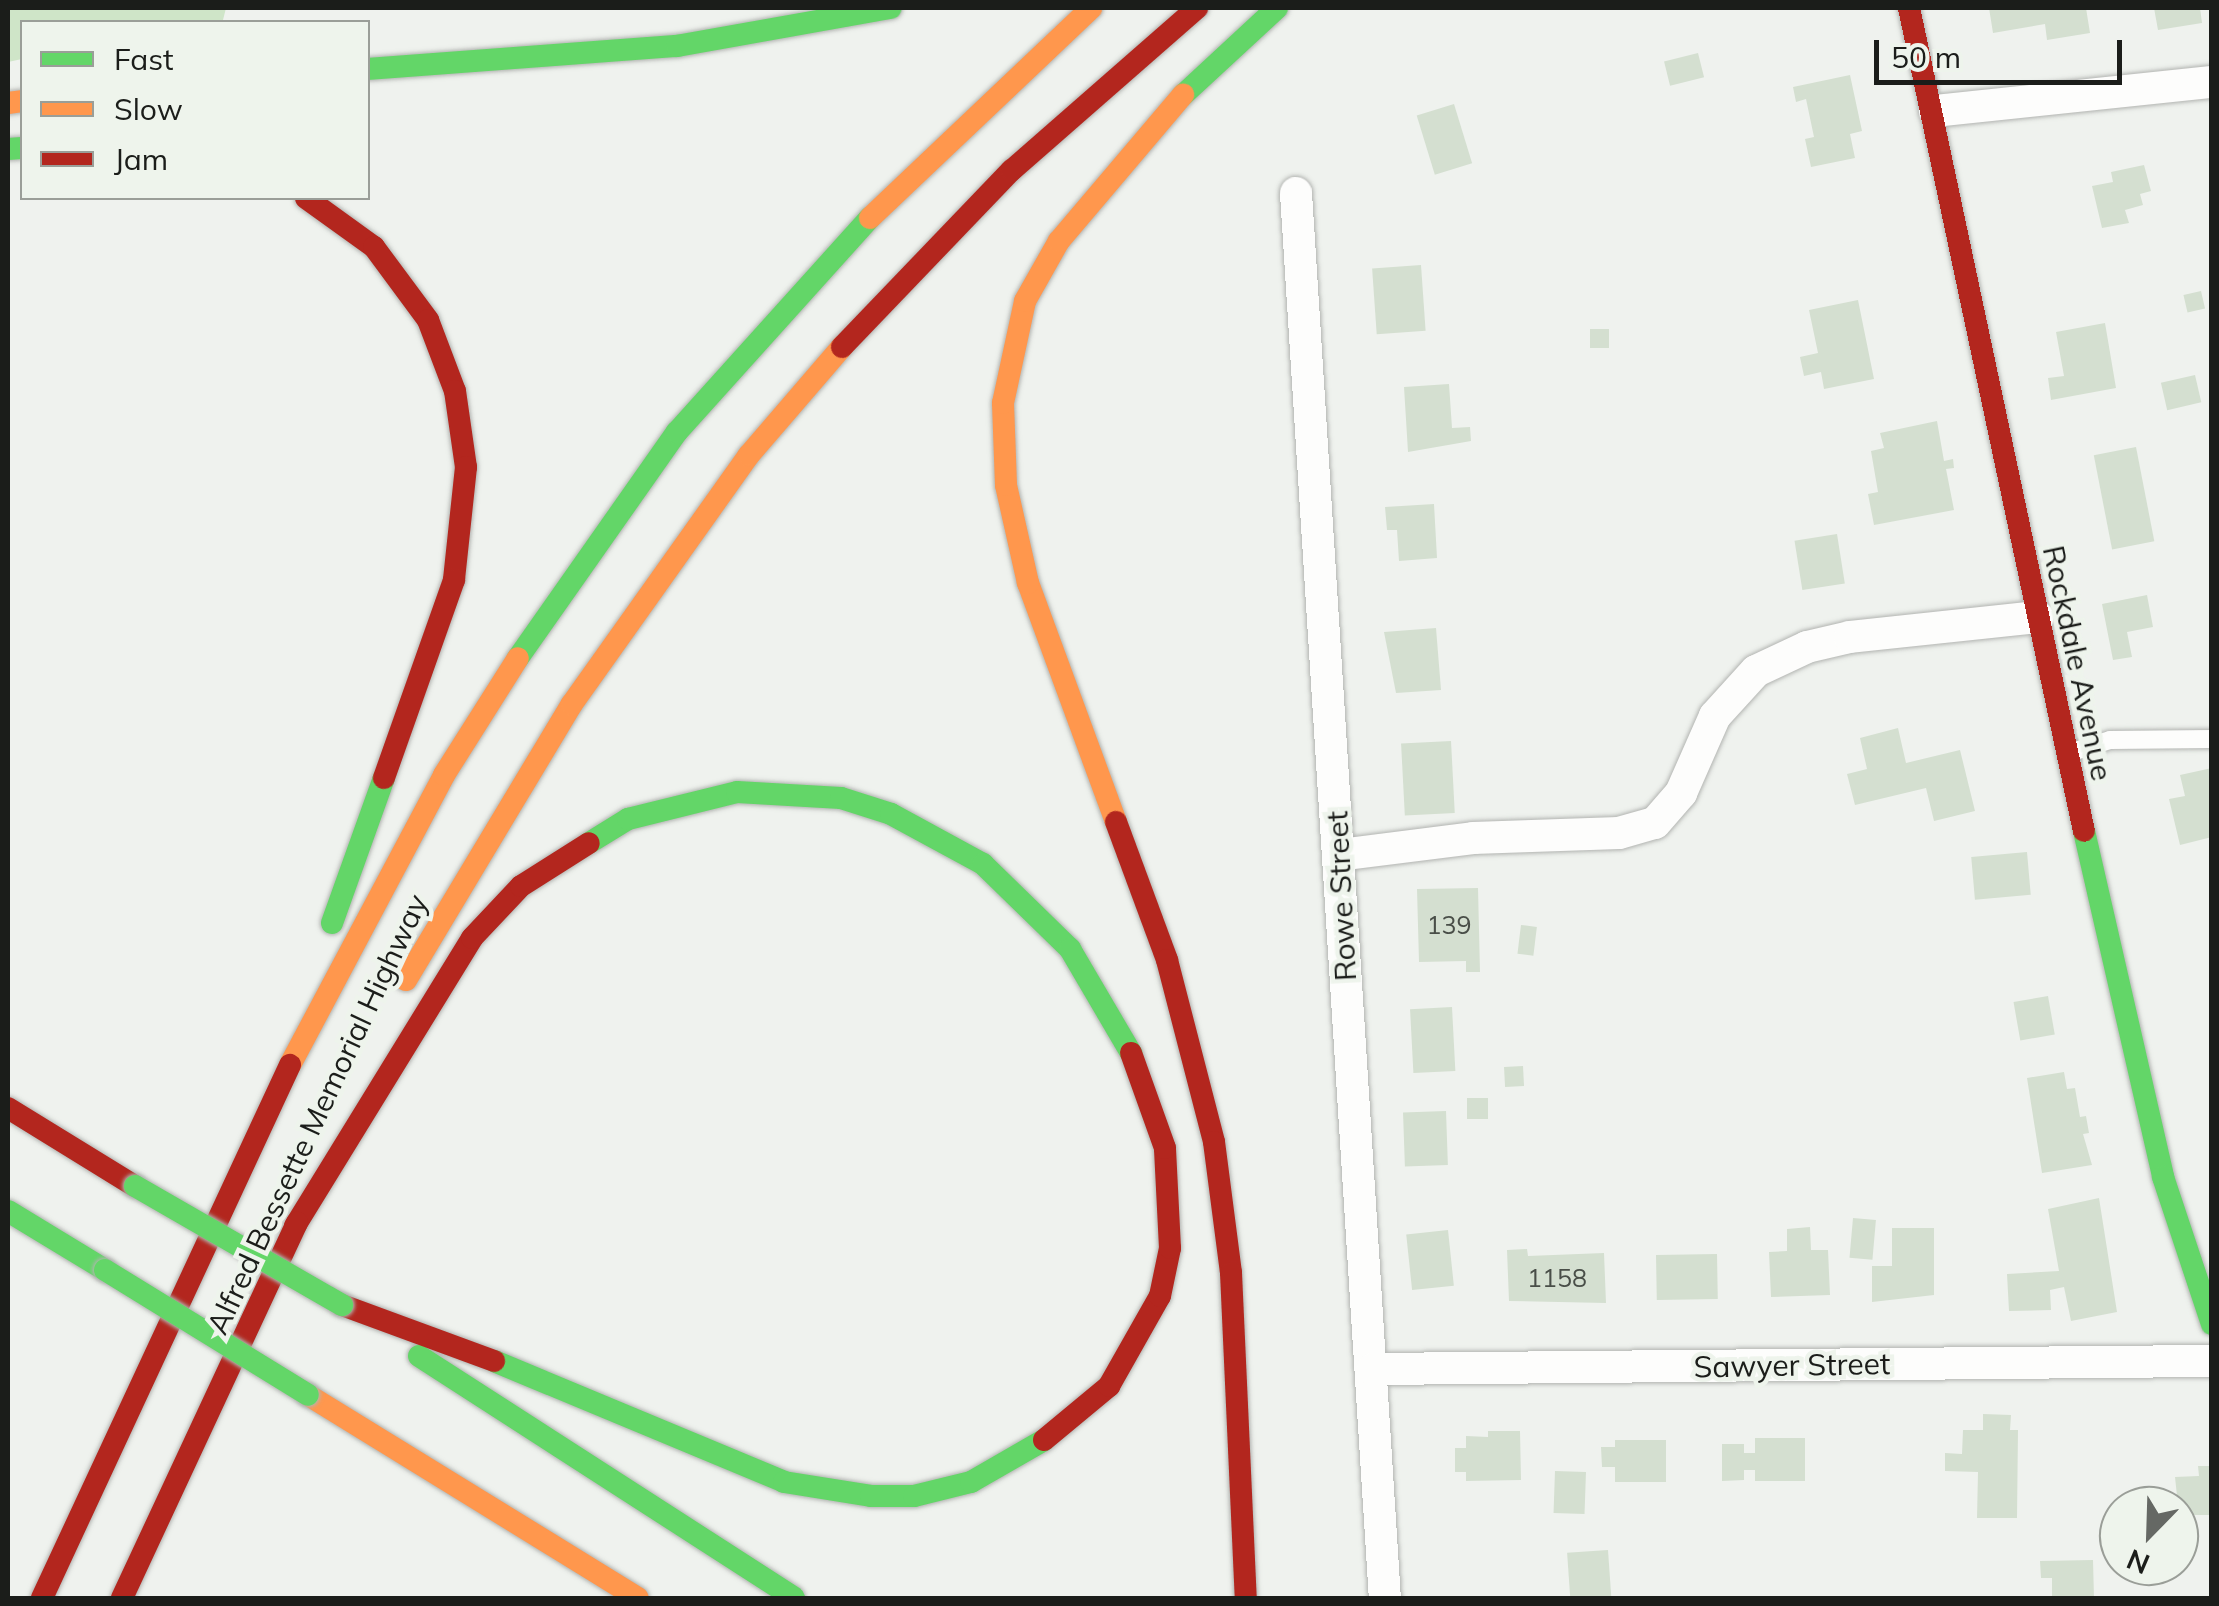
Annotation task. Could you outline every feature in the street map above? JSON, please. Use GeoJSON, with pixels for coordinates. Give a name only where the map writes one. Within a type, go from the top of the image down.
{"type":"FeatureCollection","features":[{"type":"Feature","properties":{"kind":"main road"},"geometry":{"type":"LineString","coordinates":[[370,69],[677,46],[891,8]]}},
{"type":"Feature","properties":{"kind":"main road","name":"Alfred Bessette Memorial Highway"},"geometry":{"type":"LineString","coordinates":[[42,1598],[286,1071],[452,761],[632,490],[720,380],[856,230],[1091,8]]}},
{"type":"Feature","properties":{"kind":"main road","name":"Alfred Bessette Memorial Highway"},"geometry":{"type":"LineString","coordinates":[[396,1002],[518,787],[749,456],[871,314],[987,195],[1197,8]]}},
{"type":"Feature","properties":{"kind":"main road"},"geometry":{"type":"LineString","coordinates":[[1246,1598],[1231,1273],[1214,1142],[1167,960],[1028,583],[1006,485],[1003,403],[1024,301],[1059,241],[1156,121],[1277,8]]}},
{"type":"Feature","properties":{"kind":"main road","name":"Rockdale Avenue"},"geometry":{"type":"LineString","coordinates":[[1909,8],[1934,111],[2066,754],[2147,1116],[2212,1324]]}},
{"type":"Feature","properties":{"kind":"main road"},"geometry":{"type":"LineString","coordinates":[[286,1071],[449,596],[466,506],[455,391],[428,320],[374,247],[309,200]]}},
{"type":"Feature","properties":{"kind":"main road"},"geometry":{"type":"LineString","coordinates":[[295,1226],[441,984],[472,938],[522,886],[628,819],[738,792],[841,798],[891,814],[983,864],[1040,915],[1105,999],[1152,1096],[1165,1148],[1170,1248],[1160,1296],[1108,1386],[1026,1456],[971,1482],[914,1496],[871,1496],[784,1482],[580,1393],[342,1304]]}},
{"type":"Feature","properties":{"kind":"main road","name":"Alfred Bessette Memorial Highway"},"geometry":{"type":"LineString","coordinates":[[122,1598],[163,1516],[374,1048]]}},
{"type":"Feature","properties":{"kind":"main road"},"geometry":{"type":"LineString","coordinates":[[8,1108],[342,1304],[794,1598]]}},
{"type":"Feature","properties":{"kind":"main road"},"geometry":{"type":"LineString","coordinates":[[8,1211],[638,1598]]}},
{"type":"Feature","properties":{"kind":"main road"},"geometry":{"type":"LineString","coordinates":[[8,1228],[81,1255]]}},
{"type":"Feature","properties":{"kind":"main road"},"geometry":{"type":"LineString","coordinates":[[418,1465],[535,1565]]}},
{"type":"Feature","properties":{"kind":"main road"},"geometry":{"type":"LineString","coordinates":[[22,1580],[86,1503]]}},
{"type":"Feature","properties":{"kind":"main road"},"geometry":{"type":"LineString","coordinates":[[145,1598],[163,1516]]}},
{"type":"Feature","properties":{"kind":"street"},"geometry":{"type":"LineString","coordinates":[[1934,111],[2212,82]]}},
{"type":"Feature","properties":{"kind":"street","name":"Rowe Street"},"geometry":{"type":"LineString","coordinates":[[1296,193],[1385,1598]]}},
{"type":"Feature","properties":{"kind":"street"},"geometry":{"type":"LineString","coordinates":[[1339,855],[1473,838],[1619,833],[1654,823],[1681,793],[1716,716],[1756,671],[1807,647],[1850,638],[2038,617]]}},
{"type":"Feature","properties":{"kind":"street","name":"Sawyer Street"},"geometry":{"type":"LineString","coordinates":[[1373,1369],[2212,1360]]}},
{"type":"Feature","properties":{"kind":"lane"},"geometry":{"type":"LineString","coordinates":[[2066,754],[2110,740],[2212,738]]}},
{"type":"Feature","properties":{"kind":"green space"},"geometry":{"type":"Polygon","coordinates":[[[8,8],[226,8],[223,20],[20,20],[20,59],[8,62],[8,8]]]}},
{"type":"Feature","properties":{"kind":"building"},"geometry":{"type":"Polygon","coordinates":[[[1989,8],[2086,8],[2090,33],[2047,40],[2045,24],[1993,33],[1989,8]]]}},
{"type":"Feature","properties":{"kind":"building"},"geometry":{"type":"Polygon","coordinates":[[[2154,8],[2200,8],[2202,23],[2158,30],[2154,8]]]}},
{"type":"Feature","properties":{"kind":"building"},"geometry":{"type":"Polygon","coordinates":[[[1698,53],[1704,77],[1670,86],[1664,61],[1698,53]]]}},
{"type":"Feature","properties":{"kind":"building"},"geometry":{"type":"Polygon","coordinates":[[[1850,75],[1862,131],[1850,134],[1855,158],[1811,167],[1805,139],[1814,137],[1806,99],[1796,102],[1793,87],[1850,75]]]}},
{"type":"Feature","properties":{"kind":"building"},"geometry":{"type":"Polygon","coordinates":[[[1454,104],[1472,163],[1435,175],[1417,115],[1454,104]]]}},
{"type":"Feature","properties":{"kind":"building"},"geometry":{"type":"Polygon","coordinates":[[[2144,165],[2151,191],[2140,194],[2143,205],[2125,210],[2129,223],[2102,228],[2092,186],[2113,182],[2111,172],[2144,165]]]}},
{"type":"Feature","properties":{"kind":"building"},"geometry":{"type":"Polygon","coordinates":[[[1421,265],[1426,331],[1377,334],[1372,268],[1421,265]]]}},
{"type":"Feature","properties":{"kind":"building"},"geometry":{"type":"Polygon","coordinates":[[[2201,291],[2205,309],[2188,313],[2183,295],[2201,291]]]}},
{"type":"Feature","properties":{"kind":"building"},"geometry":{"type":"Polygon","coordinates":[[[1858,300],[1874,379],[1824,389],[1821,372],[1804,376],[1800,357],[1818,353],[1809,310],[1858,300]]]}},
{"type":"Feature","properties":{"kind":"building"},"geometry":{"type":"Polygon","coordinates":[[[2105,323],[2116,388],[2051,400],[2048,378],[2064,376],[2056,332],[2105,323]]]}},
{"type":"Feature","properties":{"kind":"building"},"geometry":{"type":"Polygon","coordinates":[[[1590,329],[1609,329],[1609,348],[1590,348],[1590,329]]]}},
{"type":"Feature","properties":{"kind":"building"},"geometry":{"type":"Polygon","coordinates":[[[2195,375],[2201,402],[2167,410],[2161,383],[2195,375]]]}},
{"type":"Feature","properties":{"kind":"building"},"geometry":{"type":"Polygon","coordinates":[[[1449,384],[1452,428],[1470,427],[1471,441],[1408,452],[1404,387],[1449,384]]]}},
{"type":"Feature","properties":{"kind":"building"},"geometry":{"type":"Polygon","coordinates":[[[1937,421],[1944,461],[1953,459],[1954,468],[1946,469],[1954,510],[1874,525],[1868,494],[1878,492],[1871,451],[1884,448],[1880,433],[1937,421]]]}},
{"type":"Feature","properties":{"kind":"building"},"geometry":{"type":"Polygon","coordinates":[[[2136,447],[2154,541],[2112,549],[2094,455],[2136,447]]]}},
{"type":"Feature","properties":{"kind":"building"},"geometry":{"type":"Polygon","coordinates":[[[1434,504],[1437,558],[1399,561],[1397,530],[1387,530],[1385,507],[1434,504]]]}},
{"type":"Feature","properties":{"kind":"building"},"geometry":{"type":"Polygon","coordinates":[[[1837,534],[1845,583],[1802,590],[1795,541],[1837,534]]]}},
{"type":"Feature","properties":{"kind":"building"},"geometry":{"type":"Polygon","coordinates":[[[2147,595],[2153,627],[2127,632],[2132,657],[2113,660],[2102,604],[2147,595]]]}},
{"type":"Feature","properties":{"kind":"building"},"geometry":{"type":"Polygon","coordinates":[[[1436,628],[1441,690],[1396,693],[1384,632],[1436,628]]]}},
{"type":"Feature","properties":{"kind":"building"},"geometry":{"type":"Polygon","coordinates":[[[1898,728],[1906,763],[1960,750],[1975,811],[1934,821],[1926,788],[1855,805],[1847,774],[1867,769],[1860,738],[1898,728]]]}},
{"type":"Feature","properties":{"kind":"building"},"geometry":{"type":"Polygon","coordinates":[[[1451,741],[1455,813],[1405,816],[1401,744],[1451,741]]]}},
{"type":"Feature","properties":{"kind":"building"},"geometry":{"type":"Polygon","coordinates":[[[2212,768],[2212,837],[2180,845],[2169,799],[2185,796],[2180,775],[2212,768]]]}},
{"type":"Feature","properties":{"kind":"building"},"geometry":{"type":"Polygon","coordinates":[[[2027,852],[2031,895],[1975,900],[1971,857],[2027,852]]]}},
{"type":"Feature","properties":{"kind":"building"},"geometry":{"type":"Polygon","coordinates":[[[1478,888],[1480,972],[1466,972],[1466,961],[1419,962],[1417,889],[1478,888]]]}},
{"type":"Feature","properties":{"kind":"building"},"geometry":{"type":"Polygon","coordinates":[[[1521,925],[1537,927],[1533,956],[1517,954],[1521,925]]]}},
{"type":"Feature","properties":{"kind":"building"},"geometry":{"type":"Polygon","coordinates":[[[2048,996],[2055,1034],[2020,1040],[2014,1002],[2048,996]]]}},
{"type":"Feature","properties":{"kind":"building"},"geometry":{"type":"Polygon","coordinates":[[[1452,1007],[1455,1071],[1413,1073],[1410,1009],[1452,1007]]]}},
{"type":"Feature","properties":{"kind":"building"},"geometry":{"type":"Polygon","coordinates":[[[1523,1066],[1524,1086],[1505,1087],[1504,1067],[1523,1066]]]}},
{"type":"Feature","properties":{"kind":"building"},"geometry":{"type":"Polygon","coordinates":[[[2064,1072],[2067,1089],[2075,1088],[2080,1117],[2086,1116],[2089,1133],[2083,1134],[2092,1165],[2042,1173],[2027,1078],[2064,1072]]]}},
{"type":"Feature","properties":{"kind":"building"},"geometry":{"type":"Polygon","coordinates":[[[1467,1098],[1488,1098],[1488,1119],[1467,1119],[1467,1098]]]}},
{"type":"Feature","properties":{"kind":"building"},"geometry":{"type":"Polygon","coordinates":[[[1446,1111],[1448,1165],[1405,1166],[1403,1113],[1446,1111]]]}},
{"type":"Feature","properties":{"kind":"building"},"geometry":{"type":"Polygon","coordinates":[[[2099,1198],[2117,1312],[2071,1321],[2064,1287],[2050,1290],[2051,1310],[2009,1311],[2007,1274],[2059,1271],[2048,1209],[2099,1198]]]}},
{"type":"Feature","properties":{"kind":"building"},"geometry":{"type":"Polygon","coordinates":[[[1853,1218],[1876,1220],[1872,1260],[1850,1258],[1853,1218]]]}},
{"type":"Feature","properties":{"kind":"building"},"geometry":{"type":"Polygon","coordinates":[[[1810,1227],[1811,1250],[1828,1250],[1830,1295],[1771,1297],[1769,1252],[1787,1251],[1787,1229],[1810,1227]]]}},
{"type":"Feature","properties":{"kind":"building"},"geometry":{"type":"Polygon","coordinates":[[[1892,1228],[1934,1228],[1934,1295],[1872,1302],[1872,1266],[1892,1266],[1892,1228]]]}},
{"type":"Feature","properties":{"kind":"building"},"geometry":{"type":"Polygon","coordinates":[[[1448,1230],[1454,1286],[1412,1290],[1406,1234],[1448,1230]]]}},
{"type":"Feature","properties":{"kind":"building"},"geometry":{"type":"Polygon","coordinates":[[[1527,1249],[1528,1256],[1604,1253],[1606,1303],[1509,1301],[1507,1250],[1527,1249]]]}},
{"type":"Feature","properties":{"kind":"building"},"geometry":{"type":"Polygon","coordinates":[[[1717,1254],[1718,1299],[1657,1300],[1656,1255],[1717,1254]]]}},
{"type":"Feature","properties":{"kind":"building"},"geometry":{"type":"Polygon","coordinates":[[[1983,1414],[2011,1415],[2010,1430],[2018,1430],[2017,1518],[1977,1518],[1978,1472],[1945,1471],[1945,1453],[1962,1454],[1963,1430],[1983,1430],[1983,1414]]]}},
{"type":"Feature","properties":{"kind":"building"},"geometry":{"type":"Polygon","coordinates":[[[1488,1431],[1520,1431],[1521,1480],[1466,1481],[1466,1472],[1455,1472],[1455,1448],[1466,1448],[1466,1436],[1488,1437],[1488,1431]]]}},
{"type":"Feature","properties":{"kind":"building"},"geometry":{"type":"Polygon","coordinates":[[[1755,1438],[1805,1438],[1805,1481],[1755,1481],[1755,1470],[1744,1470],[1744,1480],[1722,1481],[1722,1444],[1744,1444],[1744,1453],[1755,1453],[1755,1438]]]}},
{"type":"Feature","properties":{"kind":"building"},"geometry":{"type":"Polygon","coordinates":[[[1615,1440],[1666,1440],[1666,1482],[1615,1482],[1615,1467],[1602,1467],[1601,1447],[1615,1447],[1615,1440]]]}},
{"type":"Feature","properties":{"kind":"building"},"geometry":{"type":"Polygon","coordinates":[[[2198,1466],[2212,1466],[2212,1515],[2199,1515],[2199,1486],[2176,1486],[2175,1477],[2199,1476],[2198,1466]]]}},
{"type":"Feature","properties":{"kind":"building"},"geometry":{"type":"Polygon","coordinates":[[[1555,1471],[1586,1472],[1585,1514],[1554,1513],[1555,1471]]]}},
{"type":"Feature","properties":{"kind":"building"},"geometry":{"type":"Polygon","coordinates":[[[1608,1550],[1611,1598],[1570,1598],[1567,1553],[1608,1550]]]}},
{"type":"Feature","properties":{"kind":"building"},"geometry":{"type":"Polygon","coordinates":[[[2093,1560],[2094,1598],[2052,1598],[2052,1578],[2041,1578],[2040,1561],[2093,1560]]]}},
{"type":"Feature","properties":{"kind":"traffic: fast"},"geometry":{"type":"LineString","coordinates":[[370,69],[677,46],[891,8]]}},
{"type":"Feature","properties":{"kind":"traffic: fast"},"geometry":{"type":"LineString","coordinates":[[1183,95],[1277,8]]}},
{"type":"Feature","properties":{"kind":"traffic: fast"},"geometry":{"type":"LineString","coordinates":[[8,149],[20,148]]}},
{"type":"Feature","properties":{"kind":"traffic: fast"},"geometry":{"type":"LineString","coordinates":[[518,658],[677,432],[870,218]]}},
{"type":"Feature","properties":{"kind":"traffic: fast"},"geometry":{"type":"LineString","coordinates":[[332,923],[384,778]]}},
{"type":"Feature","properties":{"kind":"traffic: fast"},"geometry":{"type":"LineString","coordinates":[[589,843],[628,819],[737,792],[841,798],[891,814],[983,864],[1070,949],[1131,1053]]}},
{"type":"Feature","properties":{"kind":"traffic: fast"},"geometry":{"type":"LineString","coordinates":[[2084,831],[2163,1177],[2212,1324]]}},
{"type":"Feature","properties":{"kind":"traffic: fast"},"geometry":{"type":"LineString","coordinates":[[135,1186],[342,1305]]}},
{"type":"Feature","properties":{"kind":"traffic: fast"},"geometry":{"type":"LineString","coordinates":[[8,1211],[105,1270]]}},
{"type":"Feature","properties":{"kind":"traffic: fast"},"geometry":{"type":"LineString","coordinates":[[105,1270],[308,1395]]}},
{"type":"Feature","properties":{"kind":"traffic: fast"},"geometry":{"type":"LineString","coordinates":[[419,1356],[794,1598]]}},
{"type":"Feature","properties":{"kind":"traffic: fast"},"geometry":{"type":"LineString","coordinates":[[494,1361],[784,1482],[871,1496],[914,1496],[971,1482],[1044,1440]]}},
{"type":"Feature","properties":{"kind":"traffic: slow"},"geometry":{"type":"LineString","coordinates":[[870,218],[1091,8]]}},
{"type":"Feature","properties":{"kind":"traffic: slow"},"geometry":{"type":"LineString","coordinates":[[1116,822],[1028,583],[1006,485],[1003,403],[1025,301],[1059,241],[1183,95]]}},
{"type":"Feature","properties":{"kind":"traffic: slow"},"geometry":{"type":"LineString","coordinates":[[8,103],[20,101]]}},
{"type":"Feature","properties":{"kind":"traffic: slow"},"geometry":{"type":"LineString","coordinates":[[406,980],[572,704],[749,455],[842,347]]}},
{"type":"Feature","properties":{"kind":"traffic: slow"},"geometry":{"type":"LineString","coordinates":[[290,1065],[444,775],[518,658]]}},
{"type":"Feature","properties":{"kind":"traffic: slow"},"geometry":{"type":"LineString","coordinates":[[308,1395],[638,1598]]}},
{"type":"Feature","properties":{"kind":"traffic: jam"},"geometry":{"type":"LineString","coordinates":[[842,347],[1012,170],[1197,8]]}},
{"type":"Feature","properties":{"kind":"traffic: jam"},"geometry":{"type":"LineString","coordinates":[[1909,8],[2084,831]]}},
{"type":"Feature","properties":{"kind":"traffic: jam"},"geometry":{"type":"LineString","coordinates":[[309,200],[374,247],[428,320],[455,391],[466,467],[454,580],[384,778]]}},
{"type":"Feature","properties":{"kind":"traffic: jam"},"geometry":{"type":"LineString","coordinates":[[1116,822],[1167,960],[1214,1142],[1231,1273],[1246,1598]]}},
{"type":"Feature","properties":{"kind":"traffic: jam"},"geometry":{"type":"LineString","coordinates":[[295,1226],[472,938],[521,886],[589,843]]}},
{"type":"Feature","properties":{"kind":"traffic: jam"},"geometry":{"type":"LineString","coordinates":[[1044,1440],[1109,1386],[1160,1296],[1170,1248],[1165,1148],[1131,1053]]}},
{"type":"Feature","properties":{"kind":"traffic: jam"},"geometry":{"type":"LineString","coordinates":[[42,1598],[290,1065]]}},
{"type":"Feature","properties":{"kind":"traffic: jam"},"geometry":{"type":"LineString","coordinates":[[8,1108],[135,1186]]}},
{"type":"Feature","properties":{"kind":"traffic: jam"},"geometry":{"type":"LineString","coordinates":[[122,1598],[297,1223]]}},
{"type":"Feature","properties":{"kind":"traffic: jam"},"geometry":{"type":"LineString","coordinates":[[342,1305],[494,1361]]}}]}
